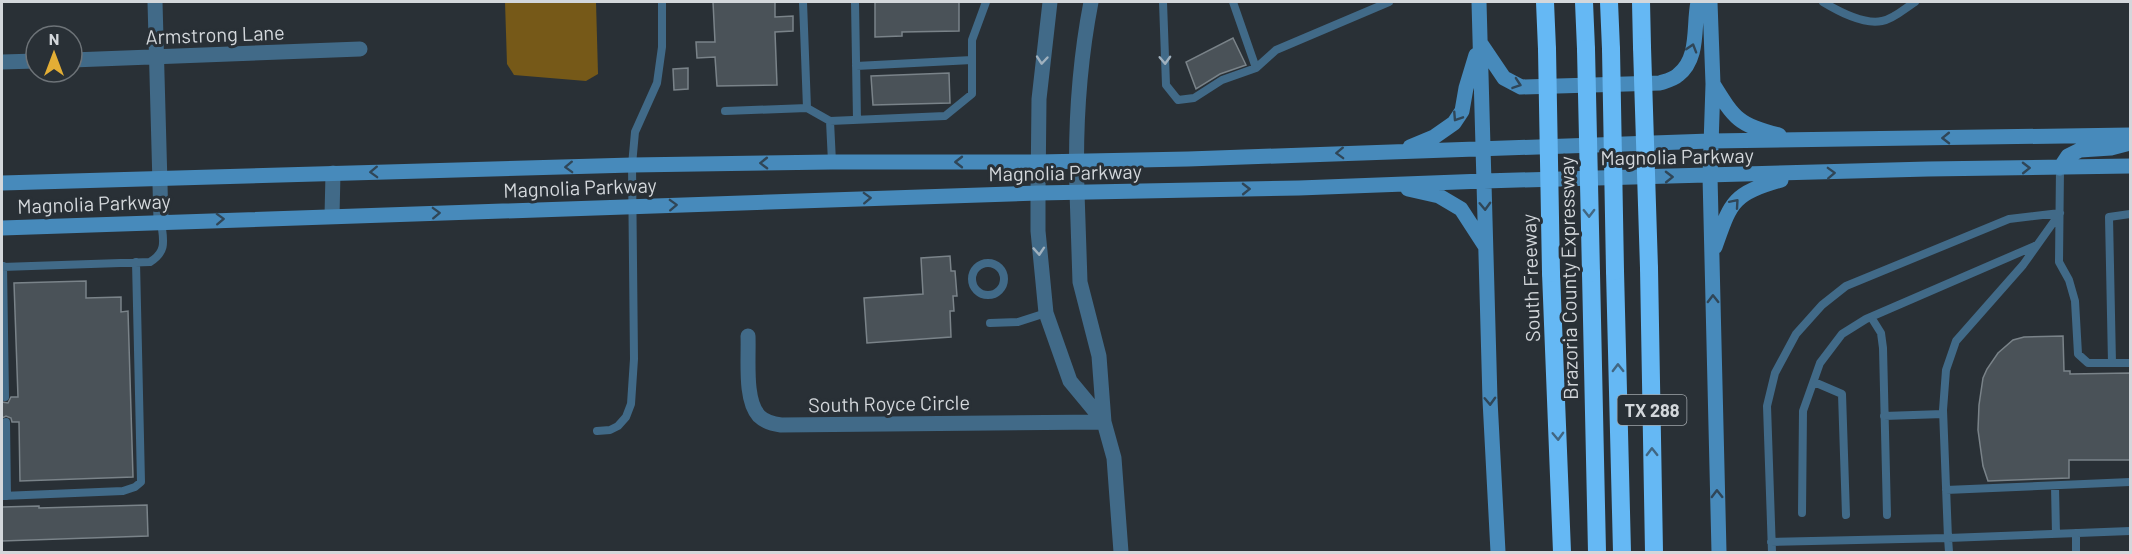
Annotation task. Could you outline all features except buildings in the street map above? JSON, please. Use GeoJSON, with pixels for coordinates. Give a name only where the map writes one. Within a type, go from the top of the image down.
{"type":"FeatureCollection","features":[{"type":"Feature","properties":{"kind":"highway","name":"South Freeway"},"geometry":{"type":"LineString","coordinates":[[1545,2],[1551,273],[1562,552]]}},
{"type":"Feature","properties":{"kind":"highway","name":"Brazoria County Expressway"},"geometry":{"type":"LineString","coordinates":[[1584,2],[1598,552]]}},
{"type":"Feature","properties":{"kind":"highway"},"geometry":{"type":"LineString","coordinates":[[1609,2],[1622,552]]}},
{"type":"Feature","properties":{"kind":"highway","name":"TX 288"},"geometry":{"type":"LineString","coordinates":[[1641,2],[1654,552]]}},
{"type":"Feature","properties":{"kind":"main road"},"geometry":{"type":"LineString","coordinates":[[1479,2],[1490,400],[1498,552]]}},
{"type":"Feature","properties":{"kind":"main road"},"geometry":{"type":"LineString","coordinates":[[1480,42],[1504,78],[1521,87],[1660,83],[1678,76],[1687,65],[1695,43],[1698,2]]}},
{"type":"Feature","properties":{"kind":"main road"},"geometry":{"type":"LineString","coordinates":[[1710,2],[1713,84],[1710,176],[1719,552]]}},
{"type":"Feature","properties":{"kind":"main road"},"geometry":{"type":"LineString","coordinates":[[1399,151],[1434,137],[1454,123],[1462,111],[1466,88],[1480,42]]}},
{"type":"Feature","properties":{"kind":"main road"},"geometry":{"type":"LineString","coordinates":[[1713,84],[1731,113],[1754,129],[1803,140]]}},
{"type":"Feature","properties":{"kind":"main road","name":"Magnolia Parkway"},"geometry":{"type":"LineString","coordinates":[[2,183],[632,165],[1188,159],[1710,141],[2130,135]]}},
{"type":"Feature","properties":{"kind":"main road"},"geometry":{"type":"LineString","coordinates":[[2060,168],[2068,156],[2080,150],[2111,148],[2130,143]]}},
{"type":"Feature","properties":{"kind":"main road","name":"Magnolia Parkway"},"geometry":{"type":"LineString","coordinates":[[2,228],[1038,193],[1288,189],[1484,181],[2130,166]]}},
{"type":"Feature","properties":{"kind":"main road"},"geometry":{"type":"LineString","coordinates":[[1712,256],[1729,210],[1738,197],[1760,186],[1804,173]]}},
{"type":"Feature","properties":{"kind":"main road"},"geometry":{"type":"LineString","coordinates":[[1387,185],[1439,196],[1461,208],[1486,248]]}},
{"type":"Feature","properties":{"kind":"street"},"geometry":{"type":"LineString","coordinates":[[155,2],[161,221]]}},
{"type":"Feature","properties":{"kind":"street"},"geometry":{"type":"LineString","coordinates":[[1050,2],[1039,99],[1038,162],[1038,231],[1046,312],[1070,381],[1104,422]]}},
{"type":"Feature","properties":{"kind":"street"},"geometry":{"type":"LineString","coordinates":[[1091,2],[1083,43],[1078,101],[1076,161],[1080,282],[1099,356],[1104,422],[1114,458],[1122,552]]}},
{"type":"Feature","properties":{"kind":"street","name":"Armstrong Lane"},"geometry":{"type":"LineString","coordinates":[[84,60],[360,49]]}},
{"type":"Feature","properties":{"kind":"street"},"geometry":{"type":"LineString","coordinates":[[2,62],[24,61]]}},
{"type":"Feature","properties":{"kind":"street"},"geometry":{"type":"LineString","coordinates":[[332,216],[333,173]]}},
{"type":"Feature","properties":{"kind":"street","name":"South Royce Circle"},"geometry":{"type":"LineString","coordinates":[[748,336],[750,392],[753,406],[760,416],[771,423],[792,425],[1104,422]]}},
{"type":"Feature","properties":{"kind":"lane"},"geometry":{"type":"LineString","coordinates":[[597,431],[610,430],[618,426],[626,417],[631,404],[634,359],[632,165],[635,132],[657,83],[662,47],[662,2]]}},
{"type":"Feature","properties":{"kind":"lane"},"geometry":{"type":"LineString","coordinates":[[803,2],[807,108]]}},
{"type":"Feature","properties":{"kind":"lane"},"geometry":{"type":"LineString","coordinates":[[855,2],[857,120]]}},
{"type":"Feature","properties":{"kind":"lane"},"geometry":{"type":"LineString","coordinates":[[725,111],[807,108],[830,121],[945,116],[972,94],[972,39],[986,2]]}},
{"type":"Feature","properties":{"kind":"lane"},"geometry":{"type":"LineString","coordinates":[[1163,2],[1166,85],[1178,100],[1194,98],[1222,80],[1256,68],[1276,50],[1389,2]]}},
{"type":"Feature","properties":{"kind":"lane"},"geometry":{"type":"LineString","coordinates":[[1233,2],[1256,68]]}},
{"type":"Feature","properties":{"kind":"lane"},"geometry":{"type":"LineString","coordinates":[[1823,2],[1839,12],[1875,22],[1894,16],[1915,2]]}},
{"type":"Feature","properties":{"kind":"lane"},"geometry":{"type":"LineString","coordinates":[[856,66],[972,60]]}},
{"type":"Feature","properties":{"kind":"lane"},"geometry":{"type":"LineString","coordinates":[[830,121],[832,162]]}},
{"type":"Feature","properties":{"kind":"lane"},"geometry":{"type":"LineString","coordinates":[[2060,168],[2059,262],[2069,280],[2075,301],[2078,354],[2088,363],[2130,363]]}},
{"type":"Feature","properties":{"kind":"lane"},"geometry":{"type":"LineString","coordinates":[[1949,552],[1943,414],[1946,370],[1956,342],[2023,265],[2060,213]]}},
{"type":"Feature","properties":{"kind":"lane"},"geometry":{"type":"LineString","coordinates":[[1772,552],[1767,406],[1775,373],[1796,334],[1822,305],[1846,286],[2009,219],[2060,213]]}},
{"type":"Feature","properties":{"kind":"lane"},"geometry":{"type":"LineString","coordinates":[[2112,363],[2109,217],[2130,214]]}},
{"type":"Feature","properties":{"kind":"lane"},"geometry":{"type":"LineString","coordinates":[[5,397],[2,267],[150,262],[159,256],[163,248],[161,221]]}},
{"type":"Feature","properties":{"kind":"lane"},"geometry":{"type":"LineString","coordinates":[[1802,513],[1803,411],[1820,363],[1842,334],[1871,317],[2038,245]]}},
{"type":"Feature","properties":{"kind":"lane"},"geometry":{"type":"LineString","coordinates":[[6,422],[4,496],[123,491],[141,482],[136,262]]}},
{"type":"Feature","properties":{"kind":"lane"},"geometry":{"type":"LineString","coordinates":[[990,323],[1017,322],[1046,312]]}},
{"type":"Feature","properties":{"kind":"lane"},"geometry":{"type":"LineString","coordinates":[[1871,317],[1881,333],[1887,515]]}},
{"type":"Feature","properties":{"kind":"lane"},"geometry":{"type":"LineString","coordinates":[[1814,382],[1842,394],[1846,515]]}},
{"type":"Feature","properties":{"kind":"lane"},"geometry":{"type":"LineString","coordinates":[[1884,416],[1943,414]]}},
{"type":"Feature","properties":{"kind":"lane"},"geometry":{"type":"LineString","coordinates":[[1946,490],[2130,482]]}},
{"type":"Feature","properties":{"kind":"lane"},"geometry":{"type":"LineString","coordinates":[[2055,486],[2056,534]]}},
{"type":"Feature","properties":{"kind":"lane"},"geometry":{"type":"LineString","coordinates":[[1771,542],[2130,531]]}},
{"type":"Feature","properties":{"kind":"lane"},"geometry":{"type":"LineString","coordinates":[[2076,533],[2076,552]]}},
{"type":"Feature","properties":{"kind":"shaded area"},"geometry":{"type":"Polygon","coordinates":[[[505,2],[596,2],[598,74],[586,81],[514,75],[507,64],[505,2]]]}}]}
